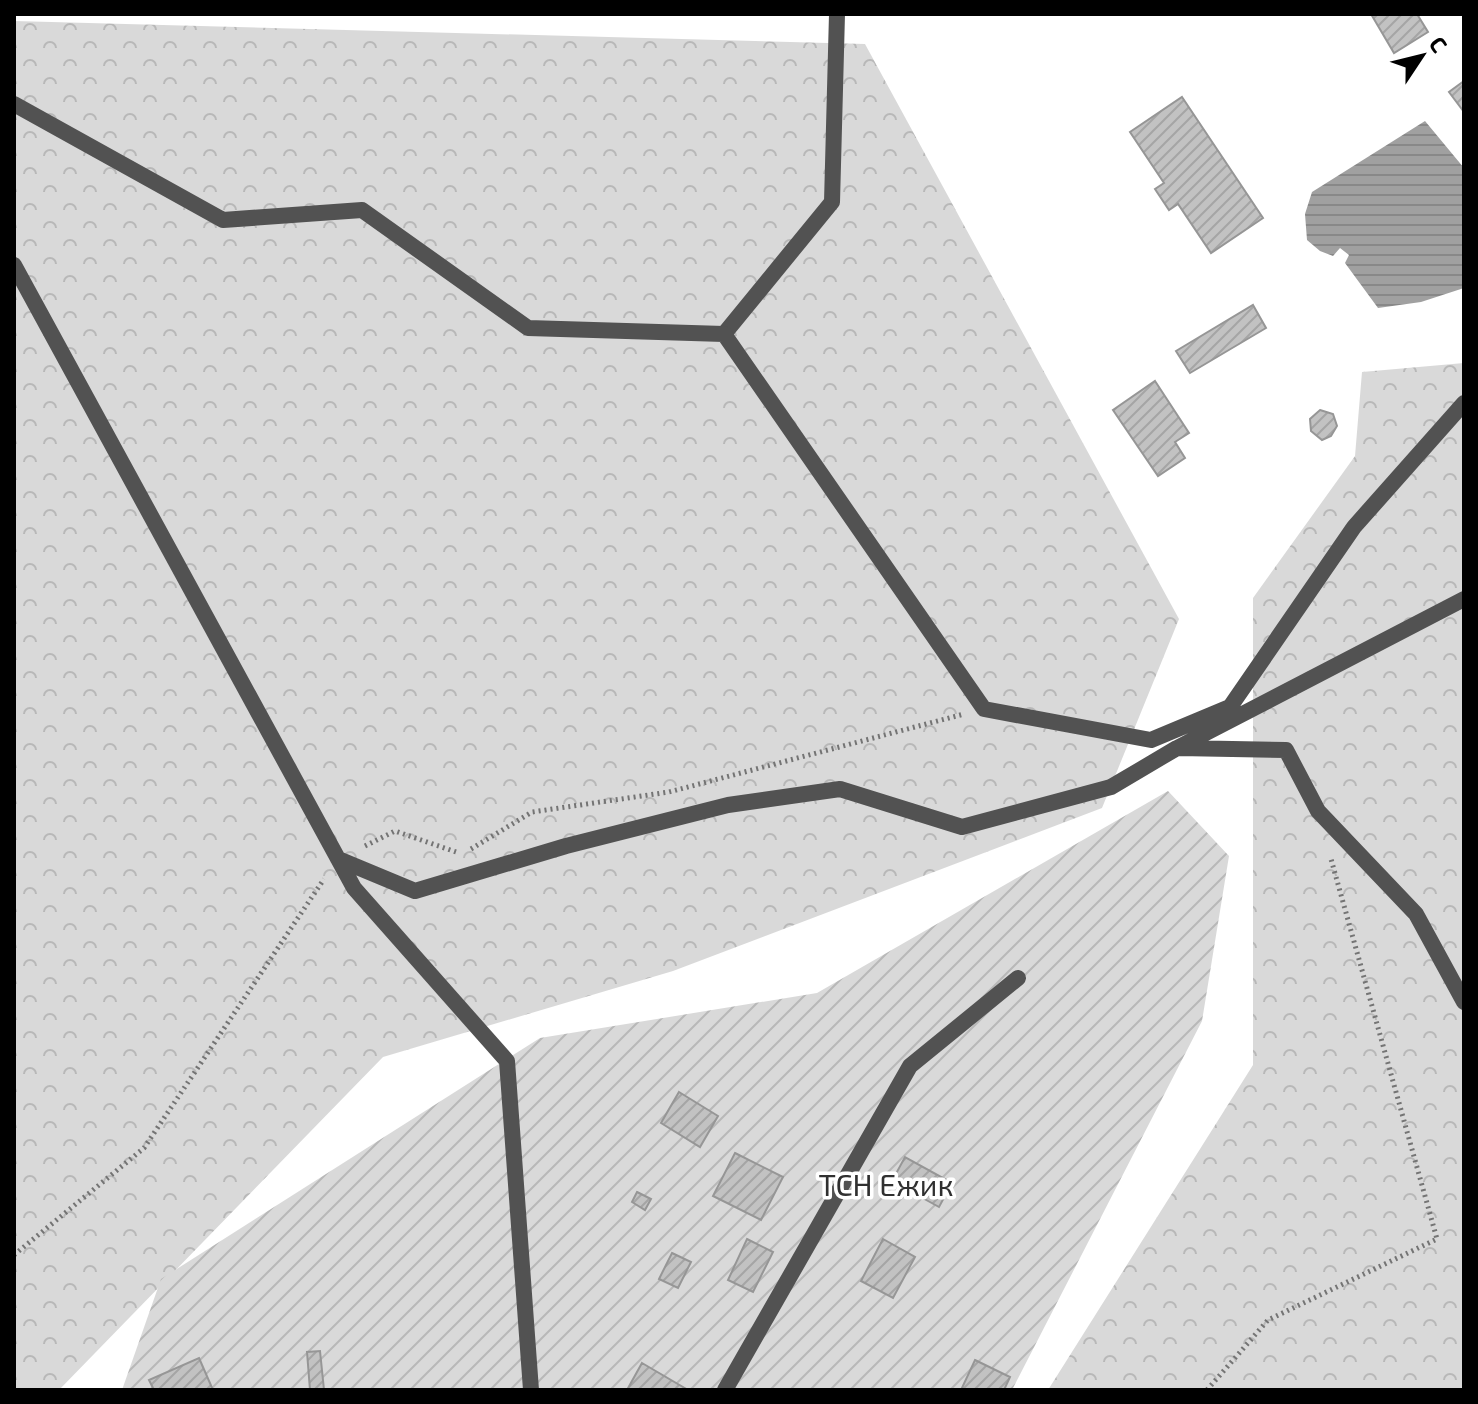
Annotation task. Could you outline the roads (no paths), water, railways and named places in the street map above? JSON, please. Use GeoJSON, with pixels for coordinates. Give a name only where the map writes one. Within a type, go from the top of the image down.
{"type":"FeatureCollection","features":[{"type":"Feature","properties":{"kind":"street"},"geometry":{"type":"LineString","coordinates":[[724,334],[832,202],[837,14]]}},
{"type":"Feature","properties":{"kind":"street"},"geometry":{"type":"LineString","coordinates":[[14,104],[223,220],[362,210],[528,328],[724,334]]}},
{"type":"Feature","properties":{"kind":"street"},"geometry":{"type":"LineString","coordinates":[[14,265],[354,888],[507,1061],[531,1390]]}},
{"type":"Feature","properties":{"kind":"street"},"geometry":{"type":"LineString","coordinates":[[724,334],[984,709],[1151,740],[1230,707],[1354,527],[1464,403]]}},
{"type":"Feature","properties":{"kind":"street"},"geometry":{"type":"LineString","coordinates":[[338,859],[415,891],[566,846],[728,805],[840,789],[962,827],[1111,787],[1177,748],[1464,599]]}},
{"type":"Feature","properties":{"kind":"street"},"geometry":{"type":"LineString","coordinates":[[1177,748],[1286,750],[1318,811],[1416,914],[1464,1002]]}},
{"type":"Feature","properties":{"kind":"street"},"geometry":{"type":"LineString","coordinates":[[725,1390],[910,1066],[1018,978]]}},
{"type":"Feature","properties":{"kind":"park label","name":"ТСН Ежик"},"geometry":{"type":"Point","coordinates":[886,1184]}}]}
